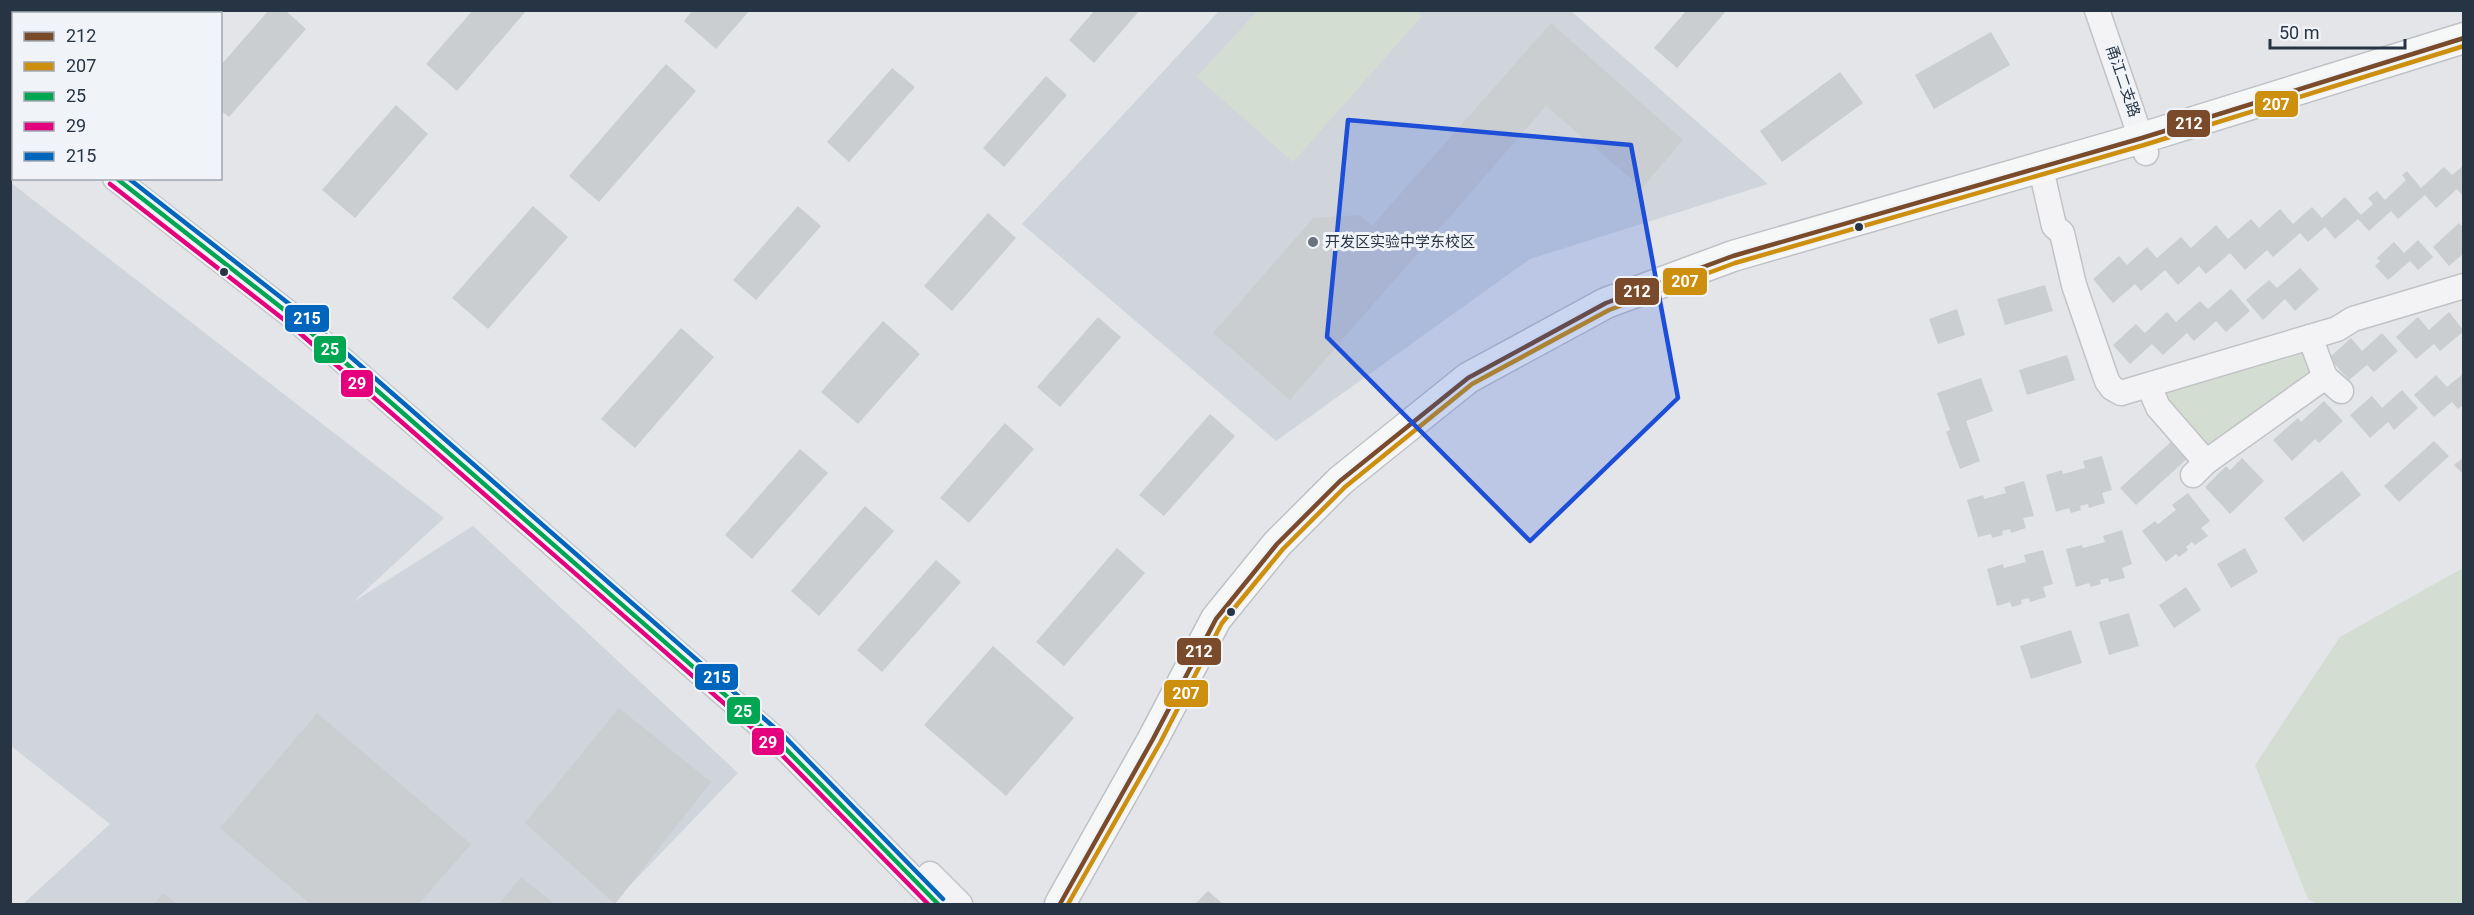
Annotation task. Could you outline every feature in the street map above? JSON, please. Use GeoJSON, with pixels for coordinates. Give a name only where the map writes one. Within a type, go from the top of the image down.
{"type":"FeatureCollection","features":[{"type":"Feature","properties":{"kind":"main road"},"geometry":{"type":"LineString","coordinates":[[1081,904],[1172,741],[1233,624],[1291,552],[1352,491],[1476,391],[1611,318],[1725,275],[2044,182],[2144,145],[2463,38]]}},
{"type":"Feature","properties":{"kind":"main road"},"geometry":{"type":"LineString","coordinates":[[1060,904],[1153,739],[1216,619],[1277,544],[1340,482],[1468,378],[1606,303],[1733,256],[2144,145],[2463,54]]}},
{"type":"Feature","properties":{"kind":"street","name":"甬江二支路"},"geometry":{"type":"LineString","coordinates":[[2097,10],[2144,145]]}},
{"type":"Feature","properties":{"kind":"street"},"geometry":{"type":"LineString","coordinates":[[118,180],[292,316],[779,742],[938,904]]}},
{"type":"Feature","properties":{"kind":"street"},"geometry":{"type":"LineString","coordinates":[[145,180],[301,305],[790,731],[960,904]]}},
{"type":"Feature","properties":{"kind":"street"},"geometry":{"type":"LineString","coordinates":[[2044,182],[2054,225],[2062,233],[2074,285],[2107,381],[2112,388],[2121,393],[2310,338],[2337,329],[2353,319],[2463,286]]}},
{"type":"Feature","properties":{"kind":"street"},"geometry":{"type":"LineString","coordinates":[[2149,386],[2158,407],[2199,468],[2333,384],[2310,338]]}},
{"type":"Feature","properties":{"kind":"highlighted area"},"geometry":{"type":"Polygon","coordinates":[[[1348,120],[1631,145],[1678,398],[1530,541],[1327,337],[1348,120]]]}},
{"type":"Feature","properties":{"kind":"shaded area","name":"开发区实验中学东校区"},"geometry":{"type":"Polygon","coordinates":[[[1219,11],[1571,11],[1768,184],[1530,259],[1276,441],[1022,224],[1219,11]]]}},
{"type":"Feature","properties":{"kind":"shaded area"},"geometry":{"type":"Polygon","coordinates":[[[1257,11],[1416,11],[1422,16],[1293,162],[1197,77],[1257,11]]]}},
{"type":"Feature","properties":{"kind":"shaded area"},"geometry":{"type":"Polygon","coordinates":[[[10,182],[444,518],[353,602],[473,526],[738,773],[612,904],[23,904],[110,824],[11,746],[10,182]]]}},
{"type":"Feature","properties":{"kind":"shaded area"},"geometry":{"type":"Polygon","coordinates":[[[2302,349],[2310,367],[2309,378],[2206,454],[2162,403],[2161,387],[2302,349]]]}},
{"type":"Feature","properties":{"kind":"shaded area"},"geometry":{"type":"Polygon","coordinates":[[[2463,568],[2463,904],[2317,904],[2308,899],[2255,765],[2340,637],[2463,568]]]}},
{"type":"Feature","properties":{"kind":"building"},"geometry":{"type":"Polygon","coordinates":[[[12,10],[48,10],[47,12],[14,12],[12,10]]]}},
{"type":"Feature","properties":{"kind":"building"},"geometry":{"type":"Polygon","coordinates":[[[126,10],[171,10],[170,12],[125,12],[126,10]]]}},
{"type":"Feature","properties":{"kind":"building"},"geometry":{"type":"Polygon","coordinates":[[[269,10],[285,10],[306,29],[229,117],[222,112],[222,64],[269,10]]]}},
{"type":"Feature","properties":{"kind":"building"},"geometry":{"type":"Polygon","coordinates":[[[473,10],[527,10],[457,91],[426,64],[473,10]]]}},
{"type":"Feature","properties":{"kind":"building"},"geometry":{"type":"Polygon","coordinates":[[[693,10],[750,10],[716,49],[684,21],[693,10]]]}},
{"type":"Feature","properties":{"kind":"building"},"geometry":{"type":"Polygon","coordinates":[[[1095,10],[1140,10],[1094,63],[1069,40],[1095,10]]]}},
{"type":"Feature","properties":{"kind":"building"},"geometry":{"type":"Polygon","coordinates":[[[1687,10],[1727,10],[1677,68],[1654,48],[1687,10]]]}},
{"type":"Feature","properties":{"kind":"building"},"geometry":{"type":"Polygon","coordinates":[[[1551,23],[1683,140],[1642,188],[1546,106],[1290,400],[1213,333],[1313,218],[1359,215],[1372,226],[1551,23]]]}},
{"type":"Feature","properties":{"kind":"building"},"geometry":{"type":"Polygon","coordinates":[[[1991,32],[2010,65],[1934,109],[1915,75],[1991,32]]]}},
{"type":"Feature","properties":{"kind":"building"},"geometry":{"type":"Polygon","coordinates":[[[666,64],[696,91],[599,202],[569,176],[666,64]]]}},
{"type":"Feature","properties":{"kind":"building"},"geometry":{"type":"Polygon","coordinates":[[[892,68],[915,87],[849,162],[827,142],[892,68]]]}},
{"type":"Feature","properties":{"kind":"building"},"geometry":{"type":"Polygon","coordinates":[[[1840,72],[1863,103],[1782,162],[1760,131],[1840,72]]]}},
{"type":"Feature","properties":{"kind":"building"},"geometry":{"type":"Polygon","coordinates":[[[1046,76],[1067,95],[1004,167],[983,148],[1046,76]]]}},
{"type":"Feature","properties":{"kind":"building"},"geometry":{"type":"Polygon","coordinates":[[[396,105],[428,134],[355,218],[322,190],[396,105]]]}},
{"type":"Feature","properties":{"kind":"building"},"geometry":{"type":"Polygon","coordinates":[[[2464,165],[2464,197],[2457,189],[2436,208],[2425,195],[2398,219],[2391,211],[2369,231],[2358,219],[2335,239],[2325,227],[2308,242],[2300,233],[2273,257],[2267,250],[2245,270],[2230,253],[2206,274],[2199,266],[2178,285],[2165,270],[2141,291],[2135,284],[2113,303],[2093,279],[2119,256],[2127,265],[2147,247],[2157,258],[2181,237],[2191,248],[2216,225],[2228,239],[2251,219],[2259,228],[2280,209],[2293,224],[2312,207],[2322,218],[2345,197],[2361,215],[2373,204],[2368,198],[2377,191],[2385,200],[2406,180],[2402,175],[2407,171],[2421,188],[2444,167],[2452,175],[2464,165]]]}},
{"type":"Feature","properties":{"kind":"building"},"geometry":{"type":"Polygon","coordinates":[[[533,206],[568,237],[488,329],[452,298],[533,206]]]}},
{"type":"Feature","properties":{"kind":"building"},"geometry":{"type":"Polygon","coordinates":[[[798,206],[821,226],[756,300],[733,280],[798,206]]]}},
{"type":"Feature","properties":{"kind":"building"},"geometry":{"type":"Polygon","coordinates":[[[988,213],[1016,238],[952,311],[924,286],[988,213]]]}},
{"type":"Feature","properties":{"kind":"building"},"geometry":{"type":"Polygon","coordinates":[[[2459,223],[2464,229],[2464,253],[2449,266],[2433,247],[2459,223]]]}},
{"type":"Feature","properties":{"kind":"building"},"geometry":{"type":"Polygon","coordinates":[[[2418,240],[2433,257],[2418,270],[2410,261],[2388,280],[2375,266],[2380,261],[2377,258],[2394,242],[2404,253],[2418,240]]]}},
{"type":"Feature","properties":{"kind":"building"},"geometry":{"type":"Polygon","coordinates":[[[2300,268],[2319,289],[2295,311],[2285,299],[2263,320],[2246,300],[2269,280],[2277,288],[2300,268]]]}},
{"type":"Feature","properties":{"kind":"building"},"geometry":{"type":"Polygon","coordinates":[[[2045,285],[2053,311],[2005,325],[1997,299],[2045,285]]]}},
{"type":"Feature","properties":{"kind":"building"},"geometry":{"type":"Polygon","coordinates":[[[2231,289],[2250,311],[2226,332],[2216,321],[2194,341],[2187,333],[2163,355],[2152,344],[2130,364],[2113,345],[2136,324],[2145,333],[2167,312],[2176,322],[2200,301],[2208,309],[2231,289]]]}},
{"type":"Feature","properties":{"kind":"building"},"geometry":{"type":"Polygon","coordinates":[[[1957,309],[1965,335],[1938,344],[1929,319],[1957,309]]]}},
{"type":"Feature","properties":{"kind":"building"},"geometry":{"type":"Polygon","coordinates":[[[2449,312],[2464,331],[2440,351],[2434,344],[2416,359],[2396,337],[2418,317],[2429,330],[2449,312]]]}},
{"type":"Feature","properties":{"kind":"building"},"geometry":{"type":"Polygon","coordinates":[[[1098,317],[1121,337],[1060,407],[1037,387],[1098,317]]]}},
{"type":"Feature","properties":{"kind":"building"},"geometry":{"type":"Polygon","coordinates":[[[883,321],[920,354],[858,424],[821,392],[883,321]]]}},
{"type":"Feature","properties":{"kind":"building"},"geometry":{"type":"Polygon","coordinates":[[[681,328],[714,357],[635,448],[601,419],[681,328]]]}},
{"type":"Feature","properties":{"kind":"building"},"geometry":{"type":"Polygon","coordinates":[[[2382,333],[2398,351],[2374,372],[2367,365],[2349,380],[2329,358],[2351,338],[2362,351],[2382,333]]]}},
{"type":"Feature","properties":{"kind":"building"},"geometry":{"type":"Polygon","coordinates":[[[2067,355],[2075,380],[2027,395],[2019,370],[2067,355]]]}},
{"type":"Feature","properties":{"kind":"building"},"geometry":{"type":"Polygon","coordinates":[[[2464,373],[2464,404],[2458,409],[2452,402],[2434,417],[2414,395],[2436,375],[2447,387],[2464,373]]]}},
{"type":"Feature","properties":{"kind":"building"},"geometry":{"type":"Polygon","coordinates":[[[1981,378],[1993,411],[1966,421],[1980,461],[1960,469],[1946,432],[1950,430],[1937,393],[1981,378]]]}},
{"type":"Feature","properties":{"kind":"building"},"geometry":{"type":"Polygon","coordinates":[[[2402,390],[2418,408],[2394,430],[2388,422],[2370,438],[2350,415],[2372,396],[2382,408],[2402,390]]]}},
{"type":"Feature","properties":{"kind":"building"},"geometry":{"type":"Polygon","coordinates":[[[2324,401],[2343,421],[2319,443],[2315,439],[2292,461],[2273,440],[2298,418],[2301,422],[2324,401]]]}},
{"type":"Feature","properties":{"kind":"building"},"geometry":{"type":"Polygon","coordinates":[[[1210,414],[1235,436],[1164,516],[1139,495],[1210,414]]]}},
{"type":"Feature","properties":{"kind":"building"},"geometry":{"type":"Polygon","coordinates":[[[1005,423],[1034,449],[969,523],[940,498],[1005,423]]]}},
{"type":"Feature","properties":{"kind":"building"},"geometry":{"type":"Polygon","coordinates":[[[2172,441],[2188,458],[2136,505],[2120,488],[2172,441]]]}},
{"type":"Feature","properties":{"kind":"building"},"geometry":{"type":"Polygon","coordinates":[[[2434,441],[2449,456],[2399,502],[2384,486],[2434,441]]]}},
{"type":"Feature","properties":{"kind":"building"},"geometry":{"type":"Polygon","coordinates":[[[800,449],[828,473],[752,559],[725,535],[800,449]]]}},
{"type":"Feature","properties":{"kind":"building"},"geometry":{"type":"Polygon","coordinates":[[[2102,456],[2112,490],[2102,493],[2105,503],[2089,508],[2088,504],[2080,506],[2081,510],[2071,513],[2069,508],[2056,512],[2046,475],[2062,470],[2063,474],[2085,468],[2083,461],[2102,456]]]}},
{"type":"Feature","properties":{"kind":"building"},"geometry":{"type":"Polygon","coordinates":[[[2464,457],[2464,475],[2454,465],[2464,457]]]}},
{"type":"Feature","properties":{"kind":"building"},"geometry":{"type":"Polygon","coordinates":[[[2242,458],[2264,481],[2230,514],[2205,487],[2226,466],[2230,470],[2242,458]]]}},
{"type":"Feature","properties":{"kind":"building"},"geometry":{"type":"Polygon","coordinates":[[[2342,471],[2361,495],[2303,542],[2284,518],[2342,471]]]}},
{"type":"Feature","properties":{"kind":"building"},"geometry":{"type":"Polygon","coordinates":[[[2024,481],[2034,516],[2023,518],[2026,528],[2011,533],[2010,529],[2002,531],[2003,535],[1992,538],[1991,534],[1978,537],[1967,500],[1983,495],[1984,499],[2006,493],[2004,487],[2024,481]]]}},
{"type":"Feature","properties":{"kind":"building"},"geometry":{"type":"Polygon","coordinates":[[[2188,493],[2210,521],[2201,528],[2208,536],[2195,545],[2192,542],[2186,547],[2188,550],[2179,557],[2176,554],[2166,562],[2142,531],[2155,521],[2158,524],[2176,510],[2172,505],[2188,493]]]}},
{"type":"Feature","properties":{"kind":"building"},"geometry":{"type":"Polygon","coordinates":[[[865,506],[894,531],[819,616],[791,591],[865,506]]]}},
{"type":"Feature","properties":{"kind":"building"},"geometry":{"type":"Polygon","coordinates":[[[2122,530],[2132,564],[2122,568],[2125,578],[2109,582],[2108,578],[2100,580],[2101,584],[2091,587],[2089,583],[2076,587],[2066,549],[2082,545],[2083,548],[2105,542],[2103,536],[2122,530]]]}},
{"type":"Feature","properties":{"kind":"building"},"geometry":{"type":"Polygon","coordinates":[[[1117,548],[1145,573],[1064,666],[1036,642],[1117,548]]]}},
{"type":"Feature","properties":{"kind":"building"},"geometry":{"type":"Polygon","coordinates":[[[2245,548],[2258,572],[2231,588],[2217,564],[2245,548]]]}},
{"type":"Feature","properties":{"kind":"building"},"geometry":{"type":"Polygon","coordinates":[[[2043,550],[2053,584],[2043,587],[2046,597],[2030,602],[2029,598],[2021,600],[2022,604],[2012,607],[2010,602],[1997,606],[1987,569],[2003,564],[2004,568],[2026,562],[2024,555],[2043,550]]]}},
{"type":"Feature","properties":{"kind":"building"},"geometry":{"type":"Polygon","coordinates":[[[936,560],[961,582],[882,672],[857,650],[936,560]]]}},
{"type":"Feature","properties":{"kind":"building"},"geometry":{"type":"Polygon","coordinates":[[[2186,587],[2201,610],[2174,628],[2159,605],[2186,587]]]}},
{"type":"Feature","properties":{"kind":"building"},"geometry":{"type":"Polygon","coordinates":[[[2129,613],[2139,646],[2109,655],[2099,622],[2129,613]]]}},
{"type":"Feature","properties":{"kind":"building"},"geometry":{"type":"Polygon","coordinates":[[[2071,630],[2082,663],[2031,679],[2020,646],[2071,630]]]}},
{"type":"Feature","properties":{"kind":"building"},"geometry":{"type":"Polygon","coordinates":[[[993,646],[1074,718],[1006,796],[924,725],[993,646]]]}},
{"type":"Feature","properties":{"kind":"building"},"geometry":{"type":"Polygon","coordinates":[[[619,708],[711,782],[615,904],[525,823],[619,708]]]}},
{"type":"Feature","properties":{"kind":"building"},"geometry":{"type":"Polygon","coordinates":[[[317,713],[471,844],[419,904],[310,904],[220,828],[317,713]]]}},
{"type":"Feature","properties":{"kind":"building"},"geometry":{"type":"Polygon","coordinates":[[[521,877],[555,904],[499,904],[521,877]]]}},
{"type":"Feature","properties":{"kind":"building"},"geometry":{"type":"Polygon","coordinates":[[[1208,891],[1223,904],[1195,904],[1208,891]]]}},
{"type":"Feature","properties":{"kind":"building"},"geometry":{"type":"Polygon","coordinates":[[[163,893],[177,904],[154,904],[163,893]]]}},
{"type":"Feature","properties":{"kind":"transit line","name":"212"},"geometry":{"type":"LineString","coordinates":[[1060,904],[1153,739],[1216,619],[1277,544],[1340,481],[1468,378],[1606,303],[1733,256],[2142,138],[2464,38]]}},
{"type":"Feature","properties":{"kind":"transit line","name":"207"},"geometry":{"type":"LineString","coordinates":[[1068,904],[1160,743],[1222,623],[1283,549],[1345,487],[1472,384],[1609,310],[1735,263],[2144,145],[2464,46]]}},
{"type":"Feature","properties":{"kind":"transit line","name":"25"},"geometry":{"type":"LineString","coordinates":[[119,180],[292,316],[779,742],[938,904]]}},
{"type":"Feature","properties":{"kind":"transit line","name":"215"},"geometry":{"type":"LineString","coordinates":[[131,180],[297,310],[784,736],[943,899]]}},
{"type":"Feature","properties":{"kind":"transit line","name":"29"},"geometry":{"type":"LineString","coordinates":[[110,184],[287,322],[774,747],[928,904]]}},
{"type":"Feature","properties":{"kind":"place","name":"开发区实验中学东校区"},"geometry":{"type":"Point","coordinates":[1313,242]}}]}
